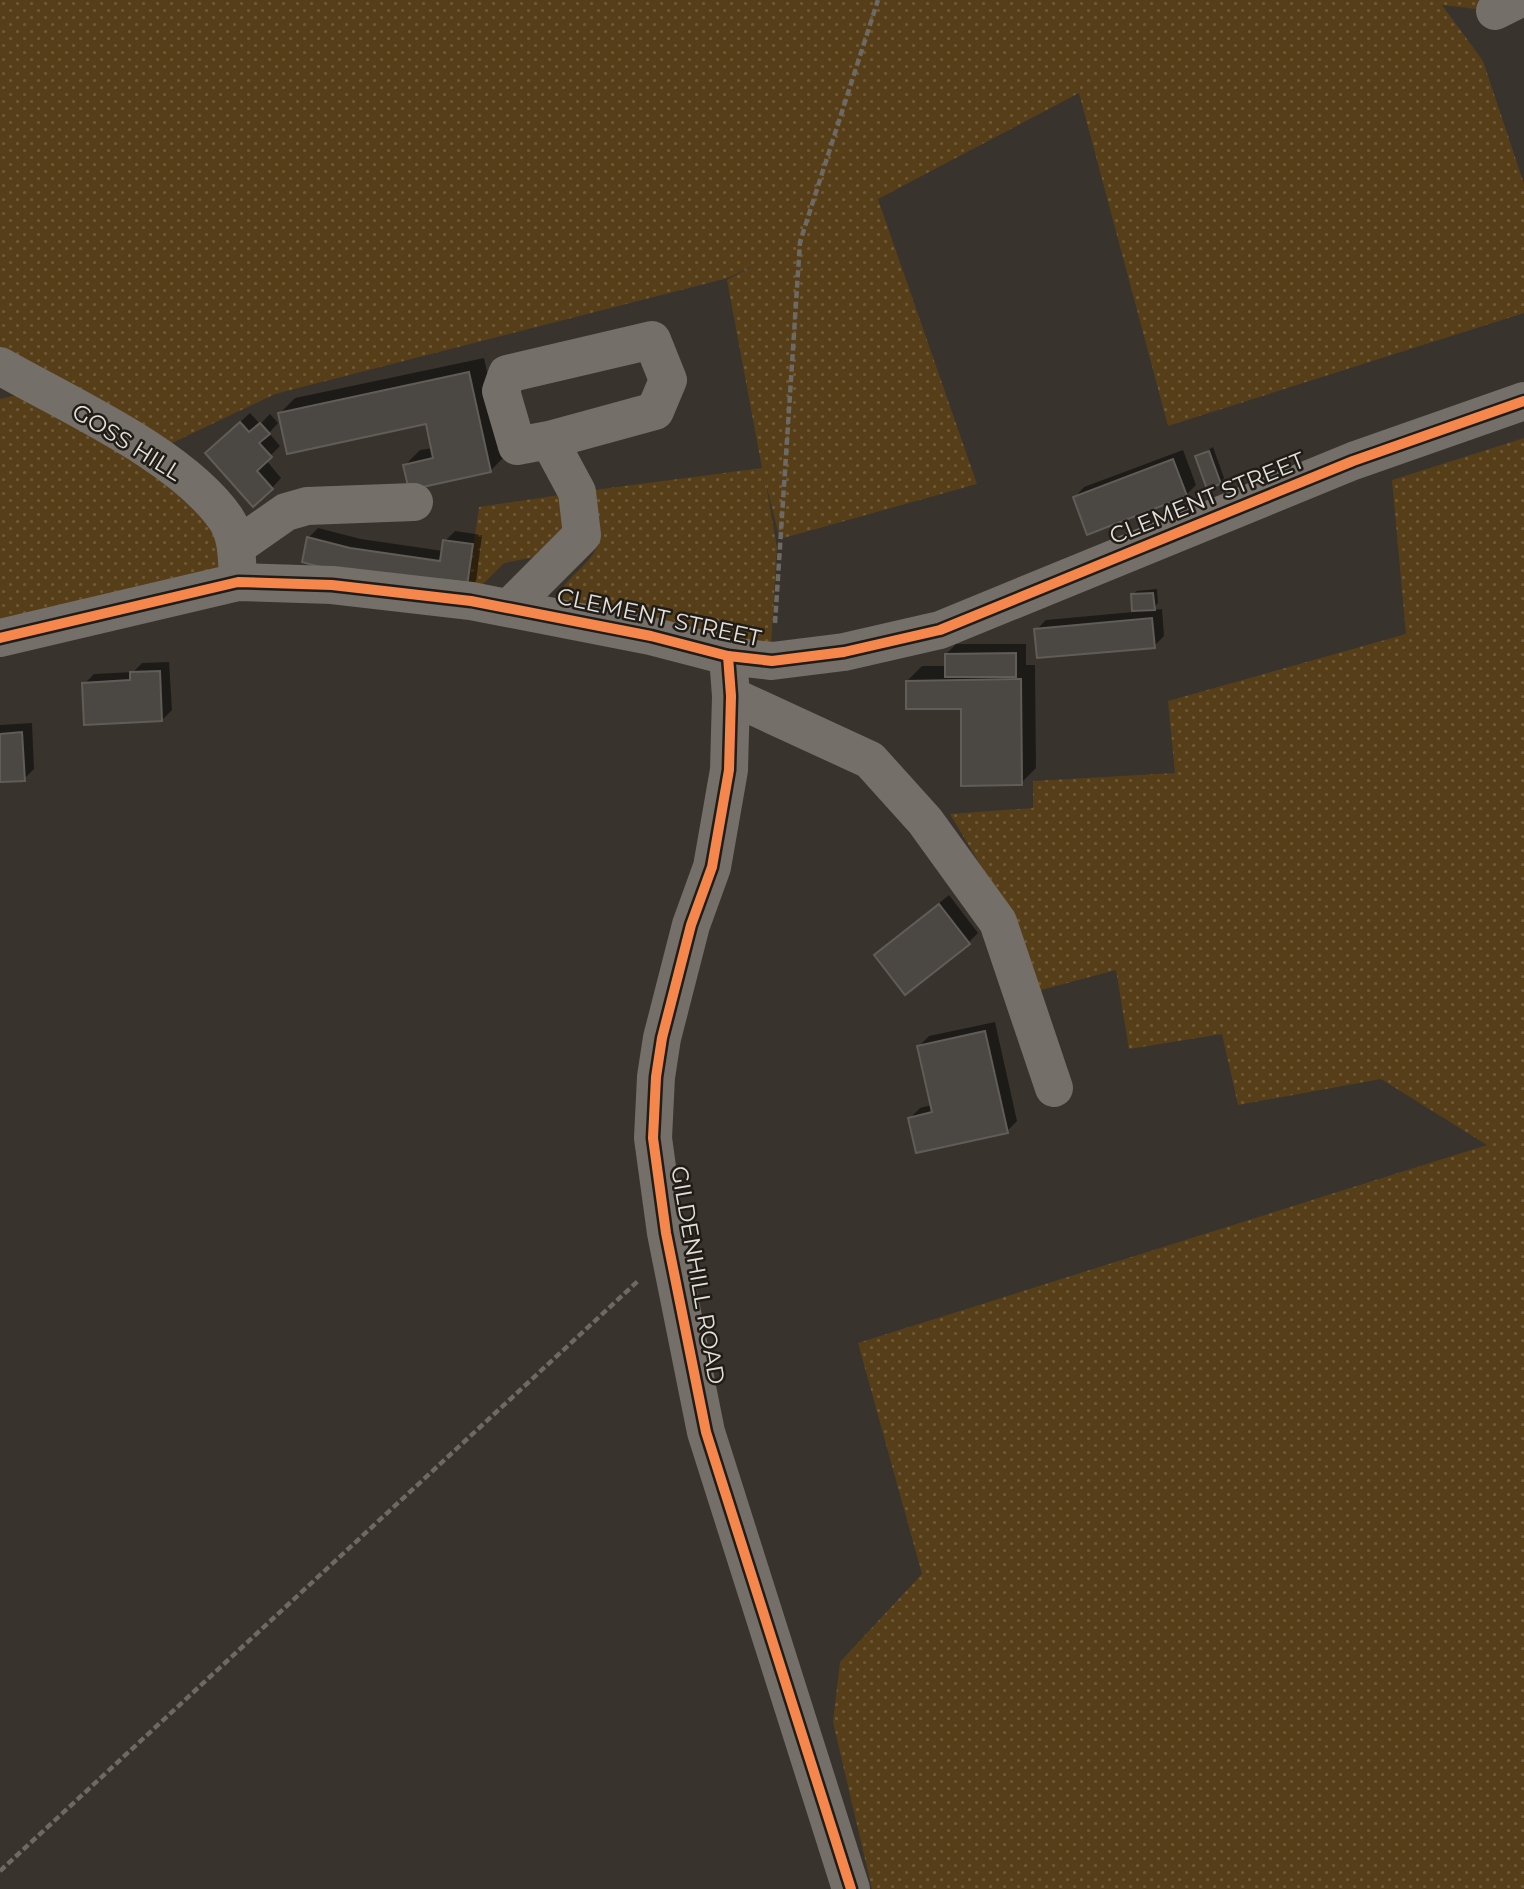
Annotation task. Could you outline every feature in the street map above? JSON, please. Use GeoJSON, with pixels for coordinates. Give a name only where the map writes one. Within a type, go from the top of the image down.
{"type":"FeatureCollection","features":[{"type":"Feature","properties":{"kind":"street","name":"GOSS HILL"},"geometry":{"type":"LineString","coordinates":[[0,366],[152,453],[201,491],[227,521],[237,565]]}},
{"type":"Feature","properties":{"kind":"street","name":"CLEMENT STREET"},"geometry":{"type":"LineString","coordinates":[[0,638],[237,565],[332,585],[509,608],[651,636],[728,656],[772,661],[844,652],[940,630],[1353,461],[1524,401]]}},
{"type":"Feature","properties":{"kind":"street"},"geometry":{"type":"LineString","coordinates":[[509,608],[582,535],[577,492],[549,440]]}},
{"type":"Feature","properties":{"kind":"street"},"geometry":{"type":"LineString","coordinates":[[237,565],[286,513],[307,506],[414,502]]}},
{"type":"Feature","properties":{"kind":"street","name":"GILDENHILL ROAD"},"geometry":{"type":"LineString","coordinates":[[728,656],[731,696],[729,770],[712,867],[691,925],[662,1038],[656,1077],[653,1138],[666,1233],[706,1432],[851,1889]]}},
{"type":"Feature","properties":{"kind":"street"},"geometry":{"type":"LineString","coordinates":[[731,696],[870,760],[925,821],[998,922],[1054,1088]]}},
{"type":"Feature","properties":{"kind":"path"},"geometry":{"type":"LineString","coordinates":[[772,661],[800,242],[878,0]]}},
{"type":"Feature","properties":{"kind":"path"},"geometry":{"type":"LineString","coordinates":[[0,1871],[653,1267],[666,1233]]}},
{"type":"Feature","properties":{"kind":"shaded area"},"geometry":{"type":"Polygon","coordinates":[[[0,0],[1519,0],[1494,11],[1442,5],[1483,61],[1524,184],[1524,313],[1168,426],[1079,93],[878,199],[977,484],[780,539],[766,484],[777,548],[771,646],[557,599],[567,582],[588,561],[598,545],[600,530],[594,490],[762,468],[727,280],[760,262],[728,278],[275,394],[153,452],[0,354],[0,0]]]}},
{"type":"Feature","properties":{"kind":"shaded area"},"geometry":{"type":"Polygon","coordinates":[[[38,390],[200,492],[237,581],[0,636],[0,399],[38,390]]]}},
{"type":"Feature","properties":{"kind":"shaded area"},"geometry":{"type":"Polygon","coordinates":[[[1524,438],[1524,1889],[872,1889],[833,1722],[840,1662],[922,1574],[858,1343],[1487,1145],[1381,1079],[1238,1105],[1222,1034],[1129,1049],[1116,970],[1030,993],[1012,918],[950,814],[1033,808],[1033,781],[1175,773],[1168,701],[1406,634],[1392,480],[1524,438]]]}},
{"type":"Feature","properties":{"kind":"shaded area"},"geometry":{"type":"Polygon","coordinates":[[[566,494],[564,532],[545,555],[504,563],[474,593],[467,593],[479,507],[566,494]]]}},
{"type":"Feature","properties":{"kind":"building"},"geometry":{"type":"Polygon","coordinates":[[[469,372],[491,472],[409,490],[403,465],[433,458],[426,424],[287,454],[278,413],[469,372]]]}},
{"type":"Feature","properties":{"kind":"building"},"geometry":{"type":"Polygon","coordinates":[[[240,422],[249,432],[260,423],[270,434],[259,443],[272,457],[257,471],[273,489],[253,507],[205,453],[240,422]]]}},
{"type":"Feature","properties":{"kind":"building"},"geometry":{"type":"Polygon","coordinates":[[[1209,451],[1221,484],[1207,489],[1195,456],[1209,451]]]}},
{"type":"Feature","properties":{"kind":"building"},"geometry":{"type":"Polygon","coordinates":[[[1173,459],[1187,496],[1087,535],[1073,497],[1173,459]]]}},
{"type":"Feature","properties":{"kind":"building"},"geometry":{"type":"Polygon","coordinates":[[[307,537],[350,548],[440,561],[443,540],[473,544],[466,593],[342,573],[302,562],[307,537]]]}},
{"type":"Feature","properties":{"kind":"building"},"geometry":{"type":"Polygon","coordinates":[[[1153,593],[1155,610],[1132,611],[1131,594],[1153,593]]]}},
{"type":"Feature","properties":{"kind":"building"},"geometry":{"type":"Polygon","coordinates":[[[1152,618],[1155,648],[1037,658],[1034,629],[1152,618]]]}},
{"type":"Feature","properties":{"kind":"building"},"geometry":{"type":"Polygon","coordinates":[[[1016,653],[1016,677],[945,677],[945,654],[1016,653]]]}},
{"type":"Feature","properties":{"kind":"building"},"geometry":{"type":"Polygon","coordinates":[[[160,671],[162,721],[84,725],[82,683],[130,680],[130,672],[160,671]]]}},
{"type":"Feature","properties":{"kind":"building"},"geometry":{"type":"Polygon","coordinates":[[[1021,679],[1022,785],[961,786],[961,709],[906,709],[906,681],[1021,679]]]}},
{"type":"Feature","properties":{"kind":"building"},"geometry":{"type":"Polygon","coordinates":[[[22,732],[25,781],[0,782],[0,734],[22,732]]]}},
{"type":"Feature","properties":{"kind":"building"},"geometry":{"type":"Polygon","coordinates":[[[939,904],[970,944],[905,995],[874,955],[939,904]]]}},
{"type":"Feature","properties":{"kind":"building"},"geometry":{"type":"Polygon","coordinates":[[[985,1031],[1008,1133],[916,1153],[908,1118],[932,1112],[917,1046],[985,1031]]]}},
{"type":"Feature","properties":{"kind":"cycle path"},"geometry":{"type":"LineString","coordinates":[[0,638],[238,582],[332,585],[471,601],[651,636],[728,656],[772,661],[844,652],[940,630],[1353,461],[1524,401]]}},
{"type":"Feature","properties":{"kind":"cycle path"},"geometry":{"type":"LineString","coordinates":[[728,656],[731,696],[729,770],[712,867],[691,925],[662,1038],[656,1077],[653,1138],[666,1233],[706,1432],[851,1889]]}}]}
